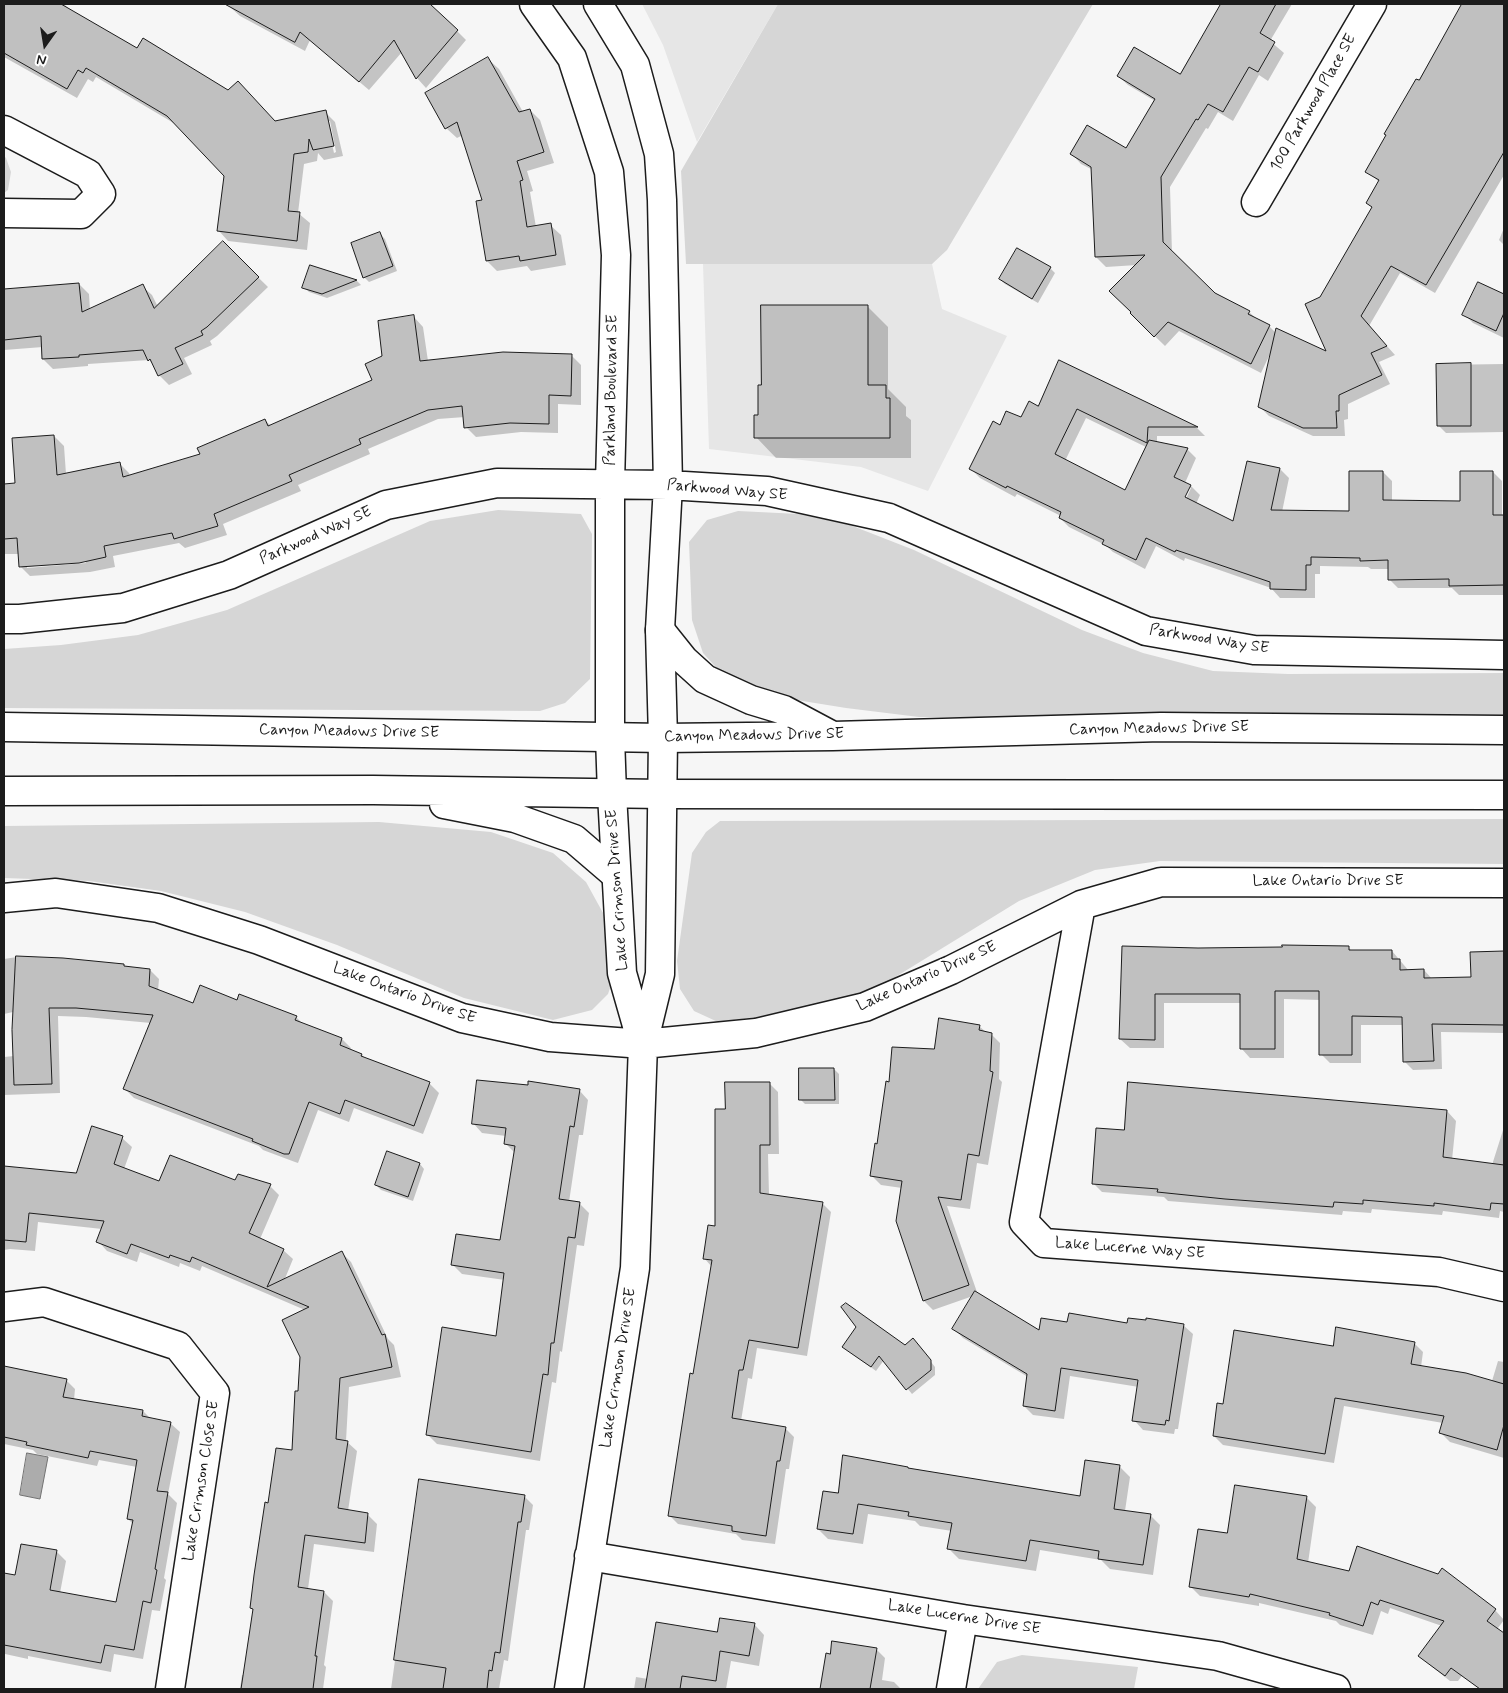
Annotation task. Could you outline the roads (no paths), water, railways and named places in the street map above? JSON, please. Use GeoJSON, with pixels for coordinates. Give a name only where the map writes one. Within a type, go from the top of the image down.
{"type":"FeatureCollection","features":[{"type":"Feature","properties":{"kind":"street","name":"Parkland Boulevard SE"},"geometry":{"type":"LineString","coordinates":[[534,4],[572,58],[609,172],[616,256],[610,483],[610,737],[612,794]]}},
{"type":"Feature","properties":{"kind":"street"},"geometry":{"type":"LineString","coordinates":[[598,4],[635,65],[659,154],[668,484],[660,630],[663,794]]}},
{"type":"Feature","properties":{"kind":"street","name":"100 Parkwood Place SE"},"geometry":{"type":"LineString","coordinates":[[1256,202],[1372,4]]}},
{"type":"Feature","properties":{"kind":"street"},"geometry":{"type":"LineString","coordinates":[[4,130],[88,174],[101,194],[81,214],[4,213]]}},
{"type":"Feature","properties":{"kind":"street","name":"Parkwood Way SE"},"geometry":{"type":"LineString","coordinates":[[4,619],[123,608],[229,575],[386,505],[497,483],[668,484],[767,491],[889,518],[1146,631],[1254,650],[1504,655]]}},
{"type":"Feature","properties":{"kind":"street"},"geometry":{"type":"LineString","coordinates":[[660,630],[684,660],[705,679],[751,700],[784,710],[833,736]]}},
{"type":"Feature","properties":{"kind":"street","name":"Canyon Meadows Drive SE"},"geometry":{"type":"LineString","coordinates":[[4,727],[663,738],[833,736],[1161,727],[1504,730]]}},
{"type":"Feature","properties":{"kind":"street"},"geometry":{"type":"LineString","coordinates":[[373,790],[515,818],[574,840],[616,875]]}},
{"type":"Feature","properties":{"kind":"street"},"geometry":{"type":"LineString","coordinates":[[4,791],[373,790],[612,794],[1504,794]]}},
{"type":"Feature","properties":{"kind":"street","name":"Lake Crimson Drive SE"},"geometry":{"type":"LineString","coordinates":[[612,794],[622,973],[643,1044]]}},
{"type":"Feature","properties":{"kind":"street","name":"Lake Crimson Drive SE"},"geometry":{"type":"LineString","coordinates":[[569,1689],[635,1268],[643,1044],[660,974],[663,794]]}},
{"type":"Feature","properties":{"kind":"street","name":"Lake Ontario Drive SE"},"geometry":{"type":"LineString","coordinates":[[4,898],[56,893],[158,908],[260,940],[462,1018],[550,1037],[643,1044],[756,1034],[865,1007],[951,970],[1081,905],[1162,882],[1504,883]]}},
{"type":"Feature","properties":{"kind":"street","name":"Lake Lucerne Way SE"},"geometry":{"type":"LineString","coordinates":[[1081,905],[1024,1222],[1044,1243],[1439,1272],[1504,1286]]}},
{"type":"Feature","properties":{"kind":"street","name":"Lake Crimson Close SE"},"geometry":{"type":"LineString","coordinates":[[4,1307],[44,1302],[178,1346],[216,1393],[170,1689]]}},
{"type":"Feature","properties":{"kind":"street","name":"Lake Lucerne Drive SE"},"geometry":{"type":"LineString","coordinates":[[589,1556],[963,1619],[1218,1656],[1336,1689]]}},
{"type":"Feature","properties":{"kind":"street"},"geometry":{"type":"LineString","coordinates":[[952,1689],[963,1619]]}}]}
